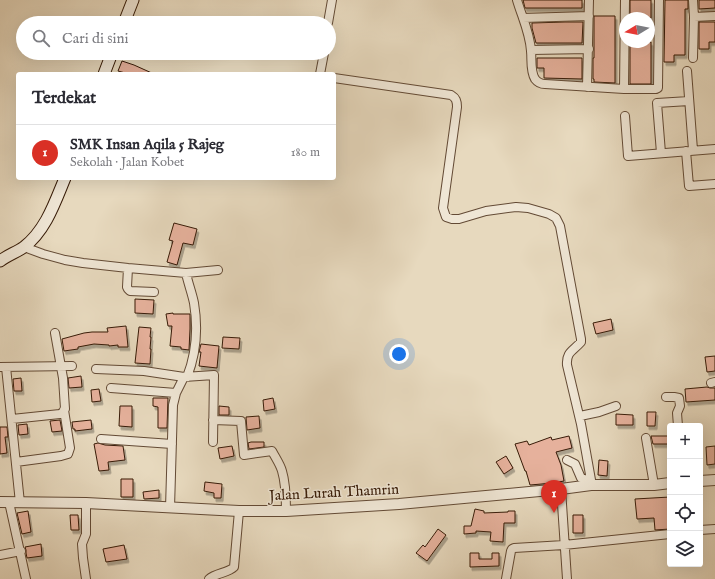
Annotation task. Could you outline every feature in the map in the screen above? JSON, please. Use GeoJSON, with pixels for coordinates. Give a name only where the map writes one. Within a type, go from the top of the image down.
{"type":"FeatureCollection","features":[{"type":"Feature","properties":{"kind":"main road"},"geometry":{"type":"LineString","coordinates":[[127,16],[133,0]]}},
{"type":"Feature","properties":{"kind":"main road"},"geometry":{"type":"LineString","coordinates":[[105,72],[109,60]]}},
{"type":"Feature","properties":{"kind":"main road"},"geometry":{"type":"LineString","coordinates":[[0,261],[24,247],[41,229],[64,180]]}},
{"type":"Feature","properties":{"kind":"street"},"geometry":{"type":"LineString","coordinates":[[329,16],[332,0]]}},
{"type":"Feature","properties":{"kind":"street"},"geometry":{"type":"LineString","coordinates":[[517,0],[528,33],[533,73],[536,80],[540,84],[624,89],[658,88],[659,0]]}},
{"type":"Feature","properties":{"kind":"street"},"geometry":{"type":"LineString","coordinates":[[587,87],[589,0]]}},
{"type":"Feature","properties":{"kind":"street"},"geometry":{"type":"LineString","coordinates":[[624,89],[625,0]]}},
{"type":"Feature","properties":{"kind":"street"},"geometry":{"type":"LineString","coordinates":[[693,0],[693,58]]}},
{"type":"Feature","properties":{"kind":"street"},"geometry":{"type":"LineString","coordinates":[[523,18],[589,16]]}},
{"type":"Feature","properties":{"kind":"street"},"geometry":{"type":"LineString","coordinates":[[694,16],[715,16]]}},
{"type":"Feature","properties":{"kind":"street"},"geometry":{"type":"LineString","coordinates":[[531,50],[589,50]]}},
{"type":"Feature","properties":{"kind":"street"},"geometry":{"type":"LineString","coordinates":[[320,72],[323,60]]}},
{"type":"Feature","properties":{"kind":"street"},"geometry":{"type":"LineString","coordinates":[[687,71],[690,151],[689,186],[715,184]]}},
{"type":"Feature","properties":{"kind":"street"},"geometry":{"type":"LineString","coordinates":[[336,78],[451,95],[456,99],[457,107],[443,208],[446,217],[459,219],[486,211],[516,207],[528,208],[549,214],[556,218],[560,226],[581,339],[581,342],[568,355],[567,365],[580,416],[591,482]]}},
{"type":"Feature","properties":{"kind":"street"},"geometry":{"type":"LineString","coordinates":[[661,153],[657,103],[689,101]]}},
{"type":"Feature","properties":{"kind":"street"},"geometry":{"type":"LineString","coordinates":[[625,116],[628,156],[715,149]]}},
{"type":"Feature","properties":{"kind":"street"},"geometry":{"type":"LineString","coordinates":[[24,247],[65,260],[128,268],[186,273],[218,270]]}},
{"type":"Feature","properties":{"kind":"street"},"geometry":{"type":"LineString","coordinates":[[128,268],[127,288],[130,291],[154,292]]}},
{"type":"Feature","properties":{"kind":"street"},"geometry":{"type":"LineString","coordinates":[[170,508],[173,405],[176,393],[192,362],[196,329],[194,303],[186,273]]}},
{"type":"Feature","properties":{"kind":"street"},"geometry":{"type":"LineString","coordinates":[[16,462],[61,456],[68,454],[70,448],[64,410],[63,378],[55,333]]}},
{"type":"Feature","properties":{"kind":"street"},"geometry":{"type":"LineString","coordinates":[[20,502],[12,419],[3,367],[72,366]]}},
{"type":"Feature","properties":{"kind":"street"},"geometry":{"type":"LineString","coordinates":[[96,369],[144,370],[185,377],[214,375],[213,442]]}},
{"type":"Feature","properties":{"kind":"street"},"geometry":{"type":"LineString","coordinates":[[111,388],[176,393]]}},
{"type":"Feature","properties":{"kind":"street"},"geometry":{"type":"LineString","coordinates":[[666,397],[679,398],[680,406],[677,413],[678,423]]}},
{"type":"Feature","properties":{"kind":"street"},"geometry":{"type":"LineString","coordinates":[[580,416],[599,412],[616,406]]}},
{"type":"Feature","properties":{"kind":"street"},"geometry":{"type":"LineString","coordinates":[[12,419],[60,414],[64,410]]}},
{"type":"Feature","properties":{"kind":"street"},"geometry":{"type":"LineString","coordinates":[[213,420],[241,421],[244,455],[272,451],[282,469],[285,481],[286,511]]}},
{"type":"Feature","properties":{"kind":"street"},"geometry":{"type":"LineString","coordinates":[[646,438],[654,485]]}},
{"type":"Feature","properties":{"kind":"street"},"geometry":{"type":"LineString","coordinates":[[101,439],[172,444]]}},
{"type":"Feature","properties":{"kind":"street"},"geometry":{"type":"LineString","coordinates":[[567,460],[575,464],[581,478],[591,482]]}},
{"type":"Feature","properties":{"kind":"street"},"geometry":{"type":"LineString","coordinates":[[703,481],[715,480]]}},
{"type":"Feature","properties":{"kind":"street","name":"Jalan Lurah Thamrin"},"geometry":{"type":"LineString","coordinates":[[4,502],[86,503],[239,511],[286,511],[398,504],[561,489],[591,482],[654,485],[667,483]]}},
{"type":"Feature","properties":{"kind":"street"},"geometry":{"type":"LineString","coordinates":[[561,489],[567,579]]}},
{"type":"Feature","properties":{"kind":"street"},"geometry":{"type":"LineString","coordinates":[[4,502],[20,551],[26,579]]}},
{"type":"Feature","properties":{"kind":"street"},"geometry":{"type":"LineString","coordinates":[[86,503],[86,534],[82,544],[86,579]]}},
{"type":"Feature","properties":{"kind":"street"},"geometry":{"type":"LineString","coordinates":[[209,579],[231,570],[234,567],[239,511]]}},
{"type":"Feature","properties":{"kind":"street"},"geometry":{"type":"LineString","coordinates":[[703,530],[715,529]]}},
{"type":"Feature","properties":{"kind":"street"},"geometry":{"type":"LineString","coordinates":[[506,579],[512,549],[514,548],[667,534]]}},
{"type":"Feature","properties":{"kind":"street"},"geometry":{"type":"LineString","coordinates":[[0,555],[20,551]]}},
{"type":"Feature","properties":{"kind":"building"},"geometry":{"type":"Polygon","coordinates":[[[523,0],[582,0],[582,8],[525,8],[523,0]]]}},
{"type":"Feature","properties":{"kind":"building"},"geometry":{"type":"Polygon","coordinates":[[[630,0],[651,0],[651,12],[630,12],[630,0]]]}},
{"type":"Feature","properties":{"kind":"building"},"geometry":{"type":"Polygon","coordinates":[[[665,0],[688,0],[688,9],[685,9],[685,55],[674,55],[674,62],[664,62],[665,0]]]}},
{"type":"Feature","properties":{"kind":"building"},"geometry":{"type":"Polygon","coordinates":[[[699,0],[715,0],[715,8],[699,9],[699,0]]]}},
{"type":"Feature","properties":{"kind":"building"},"geometry":{"type":"Polygon","coordinates":[[[594,16],[615,16],[615,83],[594,82],[593,79],[594,16]]]}},
{"type":"Feature","properties":{"kind":"building"},"geometry":{"type":"Polygon","coordinates":[[[583,22],[582,43],[536,43],[532,23],[583,22]]]}},
{"type":"Feature","properties":{"kind":"building"},"geometry":{"type":"Polygon","coordinates":[[[699,22],[715,22],[715,42],[709,42],[709,49],[699,49],[699,22]]]}},
{"type":"Feature","properties":{"kind":"building"},"geometry":{"type":"Polygon","coordinates":[[[630,48],[651,48],[651,84],[630,84],[630,48]]]}},
{"type":"Feature","properties":{"kind":"building"},"geometry":{"type":"Polygon","coordinates":[[[537,58],[582,58],[582,79],[544,78],[544,68],[537,68],[537,58]]]}},
{"type":"Feature","properties":{"kind":"building"},"geometry":{"type":"Polygon","coordinates":[[[122,61],[150,72],[122,72],[118,71],[122,61]]]}},
{"type":"Feature","properties":{"kind":"building"},"geometry":{"type":"Polygon","coordinates":[[[174,223],[197,229],[193,245],[183,243],[177,265],[167,262],[173,241],[169,240],[174,223]]]}},
{"type":"Feature","properties":{"kind":"building"},"geometry":{"type":"Polygon","coordinates":[[[135,299],[154,300],[153,314],[135,313],[135,299]]]}},
{"type":"Feature","properties":{"kind":"building"},"geometry":{"type":"Polygon","coordinates":[[[166,314],[190,314],[189,350],[181,349],[181,347],[170,346],[172,326],[168,326],[166,314]]]}},
{"type":"Feature","properties":{"kind":"building"},"geometry":{"type":"Polygon","coordinates":[[[611,319],[613,330],[596,334],[593,323],[611,319]]]}},
{"type":"Feature","properties":{"kind":"building"},"geometry":{"type":"Polygon","coordinates":[[[126,326],[128,347],[94,344],[78,347],[78,349],[64,351],[62,339],[84,333],[108,332],[107,328],[126,326]]]}},
{"type":"Feature","properties":{"kind":"building"},"geometry":{"type":"Polygon","coordinates":[[[139,327],[151,328],[150,364],[135,363],[139,327]]]}},
{"type":"Feature","properties":{"kind":"building"},"geometry":{"type":"Polygon","coordinates":[[[223,337],[240,338],[239,349],[222,348],[223,337]]]}},
{"type":"Feature","properties":{"kind":"building"},"geometry":{"type":"Polygon","coordinates":[[[201,344],[219,346],[217,368],[199,366],[201,352],[199,352],[201,344]]]}},
{"type":"Feature","properties":{"kind":"building"},"geometry":{"type":"Polygon","coordinates":[[[715,356],[715,371],[707,372],[705,357],[715,356]]]}},
{"type":"Feature","properties":{"kind":"building"},"geometry":{"type":"Polygon","coordinates":[[[81,376],[82,387],[69,388],[68,378],[81,376]]]}},
{"type":"Feature","properties":{"kind":"building"},"geometry":{"type":"Polygon","coordinates":[[[21,378],[22,391],[14,391],[13,379],[21,378]]]}},
{"type":"Feature","properties":{"kind":"building"},"geometry":{"type":"Polygon","coordinates":[[[707,387],[715,388],[715,400],[686,402],[685,389],[707,387]]]}},
{"type":"Feature","properties":{"kind":"building"},"geometry":{"type":"Polygon","coordinates":[[[99,389],[101,401],[92,402],[91,390],[99,389]]]}},
{"type":"Feature","properties":{"kind":"building"},"geometry":{"type":"Polygon","coordinates":[[[153,398],[168,398],[167,428],[158,428],[158,407],[153,406],[153,398]]]}},
{"type":"Feature","properties":{"kind":"building"},"geometry":{"type":"Polygon","coordinates":[[[273,398],[275,409],[264,411],[263,400],[273,398]]]}},
{"type":"Feature","properties":{"kind":"building"},"geometry":{"type":"Polygon","coordinates":[[[120,406],[132,406],[132,427],[119,426],[120,406]]]}},
{"type":"Feature","properties":{"kind":"building"},"geometry":{"type":"Polygon","coordinates":[[[219,406],[229,407],[229,415],[219,415],[219,406]]]}},
{"type":"Feature","properties":{"kind":"building"},"geometry":{"type":"Polygon","coordinates":[[[647,412],[656,412],[655,426],[647,426],[647,412]]]}},
{"type":"Feature","properties":{"kind":"building"},"geometry":{"type":"Polygon","coordinates":[[[616,414],[633,415],[633,425],[616,425],[616,414]]]}},
{"type":"Feature","properties":{"kind":"building"},"geometry":{"type":"Polygon","coordinates":[[[259,416],[260,428],[247,430],[246,417],[259,416]]]}},
{"type":"Feature","properties":{"kind":"building"},"geometry":{"type":"Polygon","coordinates":[[[60,420],[62,431],[52,432],[50,421],[60,420]]]}},
{"type":"Feature","properties":{"kind":"building"},"geometry":{"type":"Polygon","coordinates":[[[91,420],[92,429],[75,431],[75,429],[73,429],[72,422],[91,420]]]}},
{"type":"Feature","properties":{"kind":"building"},"geometry":{"type":"Polygon","coordinates":[[[27,424],[28,434],[19,435],[18,425],[27,424]]]}},
{"type":"Feature","properties":{"kind":"building"},"geometry":{"type":"Polygon","coordinates":[[[0,427],[7,427],[8,437],[5,437],[7,453],[0,454],[0,427]]]}},
{"type":"Feature","properties":{"kind":"building"},"geometry":{"type":"Polygon","coordinates":[[[569,436],[572,448],[556,452],[561,465],[564,481],[530,485],[515,444],[527,441],[529,445],[551,437],[552,440],[569,436]]]}},
{"type":"Feature","properties":{"kind":"building"},"geometry":{"type":"Polygon","coordinates":[[[651,436],[667,436],[667,444],[653,444],[651,436]]]}},
{"type":"Feature","properties":{"kind":"building"},"geometry":{"type":"Polygon","coordinates":[[[264,442],[264,447],[249,449],[248,443],[264,442]]]}},
{"type":"Feature","properties":{"kind":"building"},"geometry":{"type":"Polygon","coordinates":[[[98,443],[123,446],[125,460],[108,462],[109,470],[99,471],[94,444],[98,443]]]}},
{"type":"Feature","properties":{"kind":"building"},"geometry":{"type":"Polygon","coordinates":[[[232,446],[234,456],[220,459],[218,448],[232,446]]]}},
{"type":"Feature","properties":{"kind":"building"},"geometry":{"type":"Polygon","coordinates":[[[715,446],[715,464],[707,465],[706,447],[715,446]]]}},
{"type":"Feature","properties":{"kind":"building"},"geometry":{"type":"Polygon","coordinates":[[[506,456],[513,468],[504,474],[496,462],[506,456]]]}},
{"type":"Feature","properties":{"kind":"building"},"geometry":{"type":"Polygon","coordinates":[[[599,460],[608,461],[607,476],[598,475],[599,460]]]}},
{"type":"Feature","properties":{"kind":"building"},"geometry":{"type":"Polygon","coordinates":[[[121,479],[133,479],[133,497],[121,497],[121,479]]]}},
{"type":"Feature","properties":{"kind":"building"},"geometry":{"type":"Polygon","coordinates":[[[205,482],[222,484],[221,498],[214,498],[214,493],[204,491],[205,482]]]}},
{"type":"Feature","properties":{"kind":"building"},"geometry":{"type":"Polygon","coordinates":[[[159,490],[159,498],[144,499],[143,492],[159,490]]]}},
{"type":"Feature","properties":{"kind":"building"},"geometry":{"type":"Polygon","coordinates":[[[667,497],[667,529],[655,530],[654,518],[637,519],[635,499],[667,497]]]}},
{"type":"Feature","properties":{"kind":"building"},"geometry":{"type":"Polygon","coordinates":[[[475,509],[484,511],[484,513],[515,511],[515,523],[504,523],[503,542],[490,541],[491,532],[476,531],[476,533],[464,534],[464,526],[471,526],[475,509]]]}},
{"type":"Feature","properties":{"kind":"building"},"geometry":{"type":"Polygon","coordinates":[[[28,511],[31,532],[22,534],[17,513],[28,511]]]}},
{"type":"Feature","properties":{"kind":"building"},"geometry":{"type":"Polygon","coordinates":[[[70,515],[78,515],[79,530],[71,530],[70,515]]]}},
{"type":"Feature","properties":{"kind":"building"},"geometry":{"type":"Polygon","coordinates":[[[573,515],[583,515],[583,533],[573,533],[573,515]]]}},
{"type":"Feature","properties":{"kind":"building"},"geometry":{"type":"Polygon","coordinates":[[[438,529],[446,535],[427,561],[416,553],[423,545],[425,547],[438,529]]]}},
{"type":"Feature","properties":{"kind":"building"},"geometry":{"type":"Polygon","coordinates":[[[41,544],[42,556],[27,558],[25,547],[41,544]]]}},
{"type":"Feature","properties":{"kind":"building"},"geometry":{"type":"Polygon","coordinates":[[[124,545],[127,559],[106,562],[103,549],[124,545]]]}},
{"type":"Feature","properties":{"kind":"building"},"geometry":{"type":"Polygon","coordinates":[[[470,553],[479,553],[479,559],[492,559],[492,553],[499,553],[499,566],[470,567],[470,553]]]}},
{"type":"Feature","properties":{"kind":"place","name":"SMK Insan Aqila 5 Rajeg"},"geometry":{"type":"Point","coordinates":[554,513]}}]}
